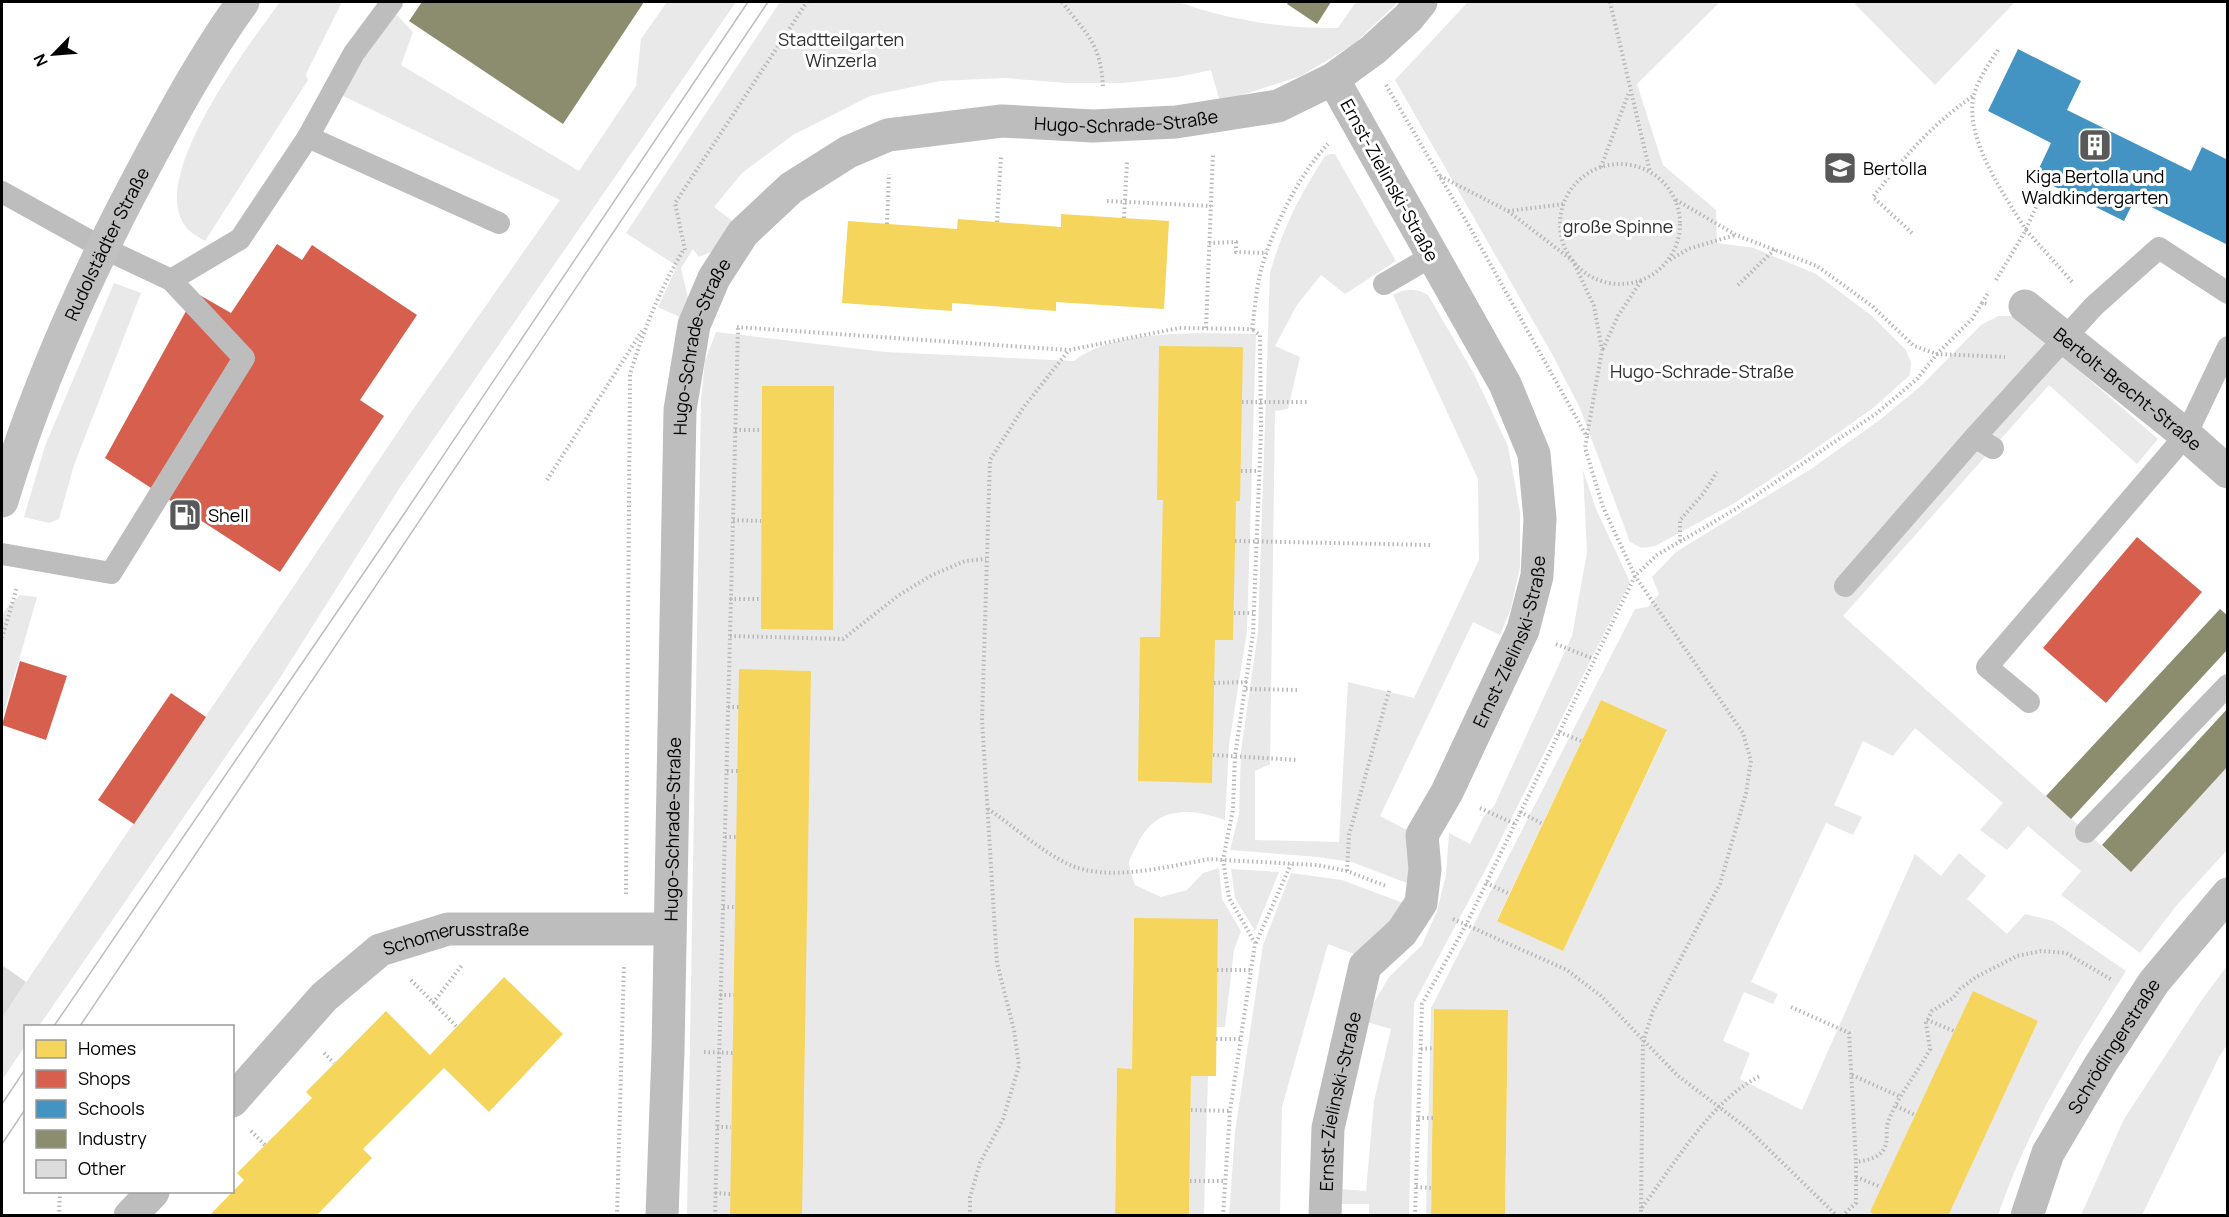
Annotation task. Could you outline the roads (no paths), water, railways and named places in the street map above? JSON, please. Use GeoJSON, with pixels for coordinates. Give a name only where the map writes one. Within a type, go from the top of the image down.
{"type":"FeatureCollection","features":[{"type":"Feature","properties":{"kind":"street","name":"Rudolstädter Straße"},"geometry":{"type":"LineString","coordinates":[[2,501],[50,361],[101,247],[163,133],[225,28],[243,2]]}},
{"type":"Feature","properties":{"kind":"street","name":"Hugo-Schrade-Straße"},"geometry":{"type":"LineString","coordinates":[[662,1215],[680,410],[694,325],[714,278],[743,233],[791,188],[848,152],[888,135],[1002,121],[1105,125],[1176,122],[1278,106],[1333,79],[1373,50],[1408,18],[1421,2]]}},
{"type":"Feature","properties":{"kind":"street","name":"Ernst-Zielinski-Straße"},"geometry":{"type":"LineString","coordinates":[[1325,1215],[1328,1128],[1365,966],[1402,932],[1421,903],[1425,869],[1422,835],[1447,792],[1522,630],[1537,576],[1540,519],[1534,454],[1505,384],[1333,79]]}},
{"type":"Feature","properties":{"kind":"street","name":"Bertolt-Brecht-Straße"},"geometry":{"type":"LineString","coordinates":[[2025,306],[2057,350],[2186,435],[2228,472]]}},
{"type":"Feature","properties":{"kind":"street","name":"Schrödingerstraße"},"geometry":{"type":"LineString","coordinates":[[2027,1215],[2048,1154],[2100,1065],[2154,982],[2228,894]]}},
{"type":"Feature","properties":{"kind":"street","name":"Schomerusstraße"},"geometry":{"type":"LineString","coordinates":[[234,1099],[324,997],[380,950],[448,929],[670,929]]}},
{"type":"Feature","properties":{"kind":"street"},"geometry":{"type":"LineString","coordinates":[[130,1215],[151,1193]]}},
{"type":"Feature","properties":{"kind":"lane"},"geometry":{"type":"LineString","coordinates":[[373,27],[375,2]]}},
{"type":"Feature","properties":{"kind":"lane"},"geometry":{"type":"LineString","coordinates":[[171,280],[240,239],[308,137],[342,73],[392,2]]}},
{"type":"Feature","properties":{"kind":"lane"},"geometry":{"type":"LineString","coordinates":[[308,137],[499,223]]}},
{"type":"Feature","properties":{"kind":"lane"},"geometry":{"type":"LineString","coordinates":[[2,192],[101,247],[171,280],[244,358],[111,573],[2,554]]}},
{"type":"Feature","properties":{"kind":"lane"},"geometry":{"type":"LineString","coordinates":[[1845,586],[1884,556],[1984,442],[2094,306],[2160,248],[2228,293]]}},
{"type":"Feature","properties":{"kind":"lane"},"geometry":{"type":"LineString","coordinates":[[1384,284],[1432,256]]}},
{"type":"Feature","properties":{"kind":"lane"},"geometry":{"type":"LineString","coordinates":[[2029,702],[1988,667],[2186,435],[2228,347]]}},
{"type":"Feature","properties":{"kind":"lane"},"geometry":{"type":"LineString","coordinates":[[2086,832],[2228,685]]}},
{"type":"Feature","properties":{"kind":"tram line"},"geometry":{"type":"LineString","coordinates":[[55,1025],[404,514],[748,2]]}},
{"type":"Feature","properties":{"kind":"tram line"},"geometry":{"type":"LineString","coordinates":[[81,1025],[768,2]]}},
{"type":"Feature","properties":{"kind":"tram line"},"geometry":{"type":"LineString","coordinates":[[2,1104],[24,1071]]}},
{"type":"Feature","properties":{"kind":"tram line"},"geometry":{"type":"LineString","coordinates":[[2,1144],[24,1111]]}},
{"type":"Feature","properties":{"kind":"place","name":"Kiga Bertolla und Waldkindergarten"},"geometry":{"type":"Point","coordinates":[2095,145]}},
{"type":"Feature","properties":{"kind":"place","name":"Bertolla"},"geometry":{"type":"Point","coordinates":[1840,168]}},
{"type":"Feature","properties":{"kind":"place","name":"Shell"},"geometry":{"type":"Point","coordinates":[185,515]}},
{"type":"Feature","properties":{"kind":"park label","name":"Stadtteilgarten Winzerla"},"geometry":{"type":"Point","coordinates":[841,49]}},
{"type":"Feature","properties":{"kind":"park label","name":"große Spinne"},"geometry":{"type":"Point","coordinates":[1618,226]}}]}
